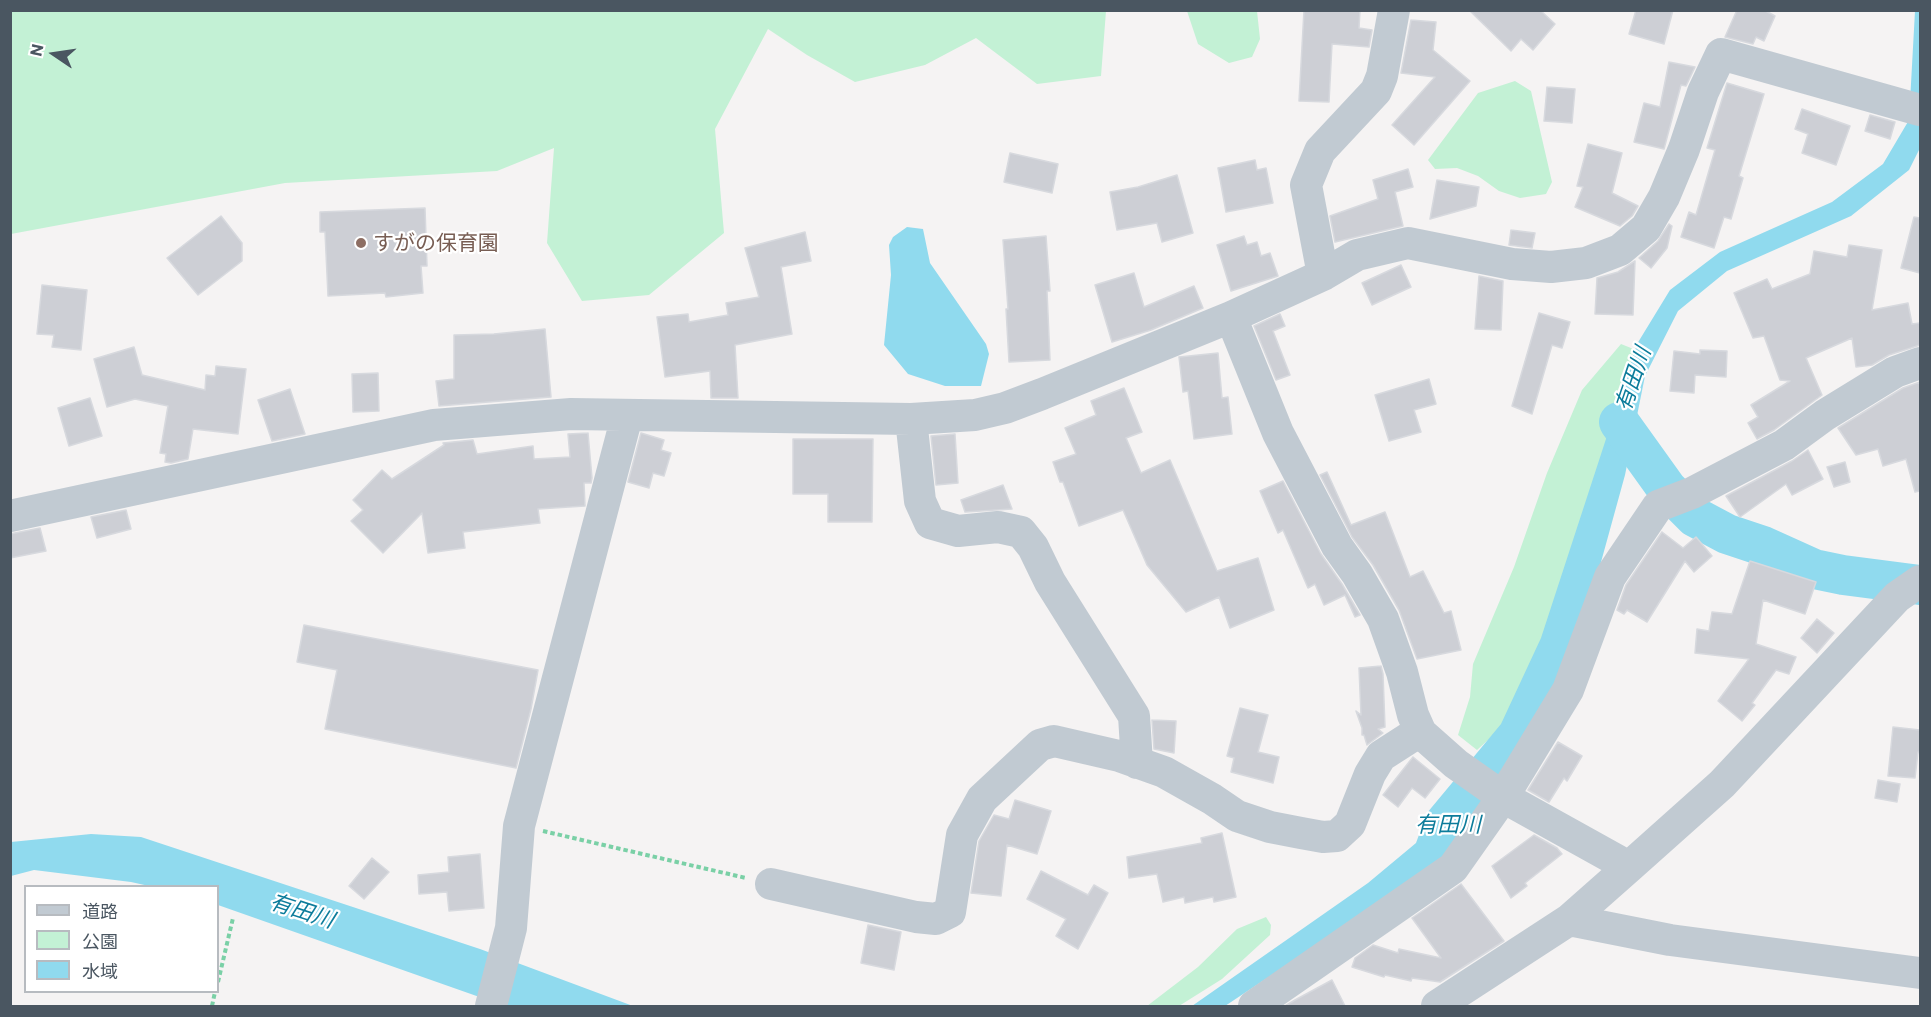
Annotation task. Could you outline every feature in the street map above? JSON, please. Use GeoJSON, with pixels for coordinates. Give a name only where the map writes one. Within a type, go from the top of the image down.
{"type":"FeatureCollection","features":[{"type":"Feature","properties":{"kind":"street"},"geometry":{"type":"LineString","coordinates":[[1323,274],[1306,185],[1320,151],[1376,91],[1382,76],[1394,10]]}},
{"type":"Feature","properties":{"kind":"street"},"geometry":{"type":"LineString","coordinates":[[10,516],[434,425],[571,414],[911,419],[975,415],[1005,408],[1230,317],[1323,274],[1357,255],[1408,243],[1512,264],[1551,267],[1586,262],[1620,250],[1646,228],[1664,197],[1684,149],[1703,92],[1721,54],[1920,110]]}},
{"type":"Feature","properties":{"kind":"street"},"geometry":{"type":"LineString","coordinates":[[1230,317],[1278,433],[1336,546],[1357,574],[1383,619],[1421,734],[1456,764],[1503,797],[1629,867]]}},
{"type":"Feature","properties":{"kind":"street"},"geometry":{"type":"LineString","coordinates":[[1254,1006],[1454,868],[1503,797],[1568,690],[1610,577],[1658,506],[1692,493],[1784,445],[1825,415],[1895,372],[1920,363]]}},
{"type":"Feature","properties":{"kind":"street"},"geometry":{"type":"LineString","coordinates":[[491,1006],[511,928],[519,826],[627,416]]}},
{"type":"Feature","properties":{"kind":"street"},"geometry":{"type":"LineString","coordinates":[[911,419],[920,501],[930,524],[958,531],[998,527],[1021,532],[1033,547],[1050,582],[1134,716],[1137,763]]}},
{"type":"Feature","properties":{"kind":"street"},"geometry":{"type":"LineString","coordinates":[[1437,1006],[1569,920],[1629,867],[1722,784],[1909,589]]}},
{"type":"Feature","properties":{"kind":"street"},"geometry":{"type":"LineString","coordinates":[[771,884],[916,917],[936,919],[950,912],[962,835],[982,799],[1040,745],[1054,741],[1119,756],[1164,772],[1237,816],[1270,827],[1323,837],[1337,836],[1350,824],[1370,774],[1381,756],[1409,738],[1421,734]]}},
{"type":"Feature","properties":{"kind":"street"},"geometry":{"type":"LineString","coordinates":[[1569,920],[1670,940],[1920,973]]}},
{"type":"Feature","properties":{"kind":"path"},"geometry":{"type":"LineString","coordinates":[[519,826],[771,884]]}},
{"type":"Feature","properties":{"kind":"path"},"geometry":{"type":"LineString","coordinates":[[219,978],[233,918]]}},
{"type":"Feature","properties":{"kind":"green space"},"geometry":{"type":"Polygon","coordinates":[[[11,10],[1106,11],[1101,76],[1037,84],[976,38],[925,65],[855,82],[807,55],[768,29],[715,129],[724,233],[649,295],[582,301],[547,243],[554,148],[497,171],[285,183],[11,234],[11,10]]]}},
{"type":"Feature","properties":{"kind":"green space"},"geometry":{"type":"Polygon","coordinates":[[[1187,11],[1257,11],[1260,39],[1252,57],[1229,63],[1198,44],[1187,11]]]}},
{"type":"Feature","properties":{"kind":"green space"},"geometry":{"type":"Polygon","coordinates":[[[1515,81],[1531,91],[1552,182],[1546,194],[1520,198],[1499,191],[1478,176],[1457,168],[1435,169],[1428,160],[1478,93],[1515,81]]]}},
{"type":"Feature","properties":{"kind":"green space"},"geometry":{"type":"Polygon","coordinates":[[[1621,344],[1641,352],[1563,607],[1509,721],[1477,750],[1458,735],[1470,697],[1473,664],[1514,567],[1547,473],[1582,390],[1621,344]]]}},
{"type":"Feature","properties":{"kind":"green space"},"geometry":{"type":"Polygon","coordinates":[[[1266,917],[1271,925],[1270,935],[1222,979],[1179,1006],[1147,1006],[1198,967],[1237,929],[1266,917]]]}},
{"type":"Feature","properties":{"kind":"water","name":"有田川"},"geometry":{"type":"Polygon","coordinates":[[[1915,11],[1920,11],[1920,148],[1909,170],[1851,216],[1727,271],[1678,311],[1645,376],[1625,475],[1590,602],[1522,757],[1459,851],[1225,1006],[1192,1006],[1368,883],[1416,843],[1427,813],[1501,724],[1541,638],[1637,344],[1670,290],[1720,252],[1832,202],[1883,164],[1909,120],[1915,11]]]}},
{"type":"Feature","properties":{"kind":"water"},"geometry":{"type":"Polygon","coordinates":[[[907,227],[923,229],[930,263],[986,344],[989,354],[981,386],[945,386],[908,374],[884,345],[891,275],[889,245],[893,237],[907,227]]]}},
{"type":"Feature","properties":{"kind":"water","name":"有田川"},"geometry":{"type":"Polygon","coordinates":[[[91,834],[141,837],[480,949],[633,1006],[505,1006],[219,905],[219,885],[144,885],[34,870],[11,876],[11,842],[91,834]]]}},
{"type":"Feature","properties":{"kind":"building"},"geometry":{"type":"Polygon","coordinates":[[[1304,10],[1360,10],[1359,28],[1372,30],[1369,47],[1332,44],[1329,102],[1299,101],[1304,10]]]}},
{"type":"Feature","properties":{"kind":"building"},"geometry":{"type":"Polygon","coordinates":[[[1469,10],[1540,10],[1555,24],[1533,50],[1521,39],[1511,51],[1469,10]]]}},
{"type":"Feature","properties":{"kind":"building"},"geometry":{"type":"Polygon","coordinates":[[[1636,10],[1673,10],[1664,44],[1629,34],[1636,10]]]}},
{"type":"Feature","properties":{"kind":"building"},"geometry":{"type":"Polygon","coordinates":[[[1737,10],[1764,10],[1775,16],[1764,41],[1756,37],[1753,44],[1725,37],[1737,10]]]}},
{"type":"Feature","properties":{"kind":"building"},"geometry":{"type":"Polygon","coordinates":[[[1411,20],[1436,22],[1433,50],[1470,81],[1414,145],[1392,125],[1435,77],[1401,73],[1411,20]]]}},
{"type":"Feature","properties":{"kind":"building"},"geometry":{"type":"Polygon","coordinates":[[[1669,62],[1695,67],[1686,86],[1681,85],[1664,149],[1634,142],[1644,103],[1660,107],[1669,62]]]}},
{"type":"Feature","properties":{"kind":"building"},"geometry":{"type":"Polygon","coordinates":[[[1727,83],[1764,94],[1739,176],[1743,178],[1731,219],[1724,217],[1714,248],[1681,237],[1689,212],[1696,215],[1715,150],[1707,148],[1727,83]]]}},
{"type":"Feature","properties":{"kind":"building"},"geometry":{"type":"Polygon","coordinates":[[[1547,87],[1575,89],[1572,123],[1544,121],[1547,87]]]}},
{"type":"Feature","properties":{"kind":"building"},"geometry":{"type":"Polygon","coordinates":[[[1802,109],[1850,126],[1836,165],[1802,153],[1808,134],[1795,129],[1802,109]]]}},
{"type":"Feature","properties":{"kind":"building"},"geometry":{"type":"Polygon","coordinates":[[[1870,115],[1895,122],[1890,139],[1865,131],[1870,115]]]}},
{"type":"Feature","properties":{"kind":"building"},"geometry":{"type":"Polygon","coordinates":[[[1588,144],[1622,153],[1612,193],[1638,206],[1632,216],[1620,226],[1575,207],[1583,187],[1577,186],[1588,144]]]}},
{"type":"Feature","properties":{"kind":"building"},"geometry":{"type":"Polygon","coordinates":[[[1010,153],[1058,164],[1052,193],[1004,182],[1010,153]]]}},
{"type":"Feature","properties":{"kind":"building"},"geometry":{"type":"Polygon","coordinates":[[[1255,160],[1257,170],[1266,168],[1273,203],[1226,212],[1218,168],[1255,160]]]}},
{"type":"Feature","properties":{"kind":"building"},"geometry":{"type":"Polygon","coordinates":[[[1408,169],[1413,187],[1395,192],[1403,226],[1335,242],[1330,216],[1378,199],[1373,180],[1408,169]]]}},
{"type":"Feature","properties":{"kind":"building"},"geometry":{"type":"Polygon","coordinates":[[[1177,175],[1193,233],[1162,242],[1157,223],[1117,230],[1110,192],[1138,187],[1177,175]]]}},
{"type":"Feature","properties":{"kind":"building"},"geometry":{"type":"Polygon","coordinates":[[[1437,180],[1479,187],[1476,206],[1430,219],[1437,180]]]}},
{"type":"Feature","properties":{"kind":"building"},"geometry":{"type":"Polygon","coordinates":[[[425,208],[427,266],[421,266],[423,293],[386,297],[385,293],[328,296],[325,232],[320,232],[320,212],[425,208]]]}},
{"type":"Feature","properties":{"kind":"building"},"geometry":{"type":"Polygon","coordinates":[[[221,216],[242,243],[242,261],[198,295],[167,258],[221,216]]]}},
{"type":"Feature","properties":{"kind":"building"},"geometry":{"type":"Polygon","coordinates":[[[1914,217],[1920,218],[1920,273],[1901,268],[1914,217]]]}},
{"type":"Feature","properties":{"kind":"building"},"geometry":{"type":"Polygon","coordinates":[[[1669,224],[1672,226],[1667,248],[1651,268],[1639,258],[1658,241],[1669,224]]]}},
{"type":"Feature","properties":{"kind":"building"},"geometry":{"type":"Polygon","coordinates":[[[1511,230],[1535,233],[1532,248],[1509,245],[1511,230]]]}},
{"type":"Feature","properties":{"kind":"building"},"geometry":{"type":"Polygon","coordinates":[[[805,232],[811,261],[781,267],[792,334],[735,345],[738,398],[711,398],[710,371],[665,377],[657,317],[688,314],[689,322],[728,315],[726,303],[759,297],[745,248],[805,232]]]}},
{"type":"Feature","properties":{"kind":"building"},"geometry":{"type":"Polygon","coordinates":[[[1046,236],[1050,291],[1047,291],[1050,360],[1009,362],[1003,240],[1046,236]]]}},
{"type":"Feature","properties":{"kind":"building"},"geometry":{"type":"Polygon","coordinates":[[[1244,236],[1247,245],[1257,242],[1261,256],[1270,253],[1278,276],[1231,291],[1217,245],[1244,236]]]}},
{"type":"Feature","properties":{"kind":"building"},"geometry":{"type":"Polygon","coordinates":[[[1849,245],[1882,250],[1872,310],[1908,303],[1912,324],[1920,323],[1920,345],[1889,355],[1872,365],[1856,367],[1852,338],[1806,358],[1822,395],[1774,430],[1757,439],[1748,423],[1758,417],[1751,405],[1790,381],[1780,380],[1764,336],[1753,338],[1734,293],[1767,279],[1772,289],[1810,274],[1814,251],[1847,257],[1849,245]]]}},
{"type":"Feature","properties":{"kind":"building"},"geometry":{"type":"Polygon","coordinates":[[[1635,261],[1633,315],[1595,314],[1597,278],[1618,272],[1635,261]]]}},
{"type":"Feature","properties":{"kind":"building"},"geometry":{"type":"Polygon","coordinates":[[[1401,265],[1411,287],[1372,305],[1362,283],[1401,265]]]}},
{"type":"Feature","properties":{"kind":"building"},"geometry":{"type":"Polygon","coordinates":[[[1134,273],[1144,307],[1194,286],[1203,308],[1151,330],[1112,342],[1095,285],[1134,273]]]}},
{"type":"Feature","properties":{"kind":"building"},"geometry":{"type":"Polygon","coordinates":[[[1479,276],[1503,281],[1501,330],[1475,329],[1479,276]]]}},
{"type":"Feature","properties":{"kind":"building"},"geometry":{"type":"Polygon","coordinates":[[[42,285],[87,290],[81,350],[52,347],[54,335],[37,334],[42,285]]]}},
{"type":"Feature","properties":{"kind":"building"},"geometry":{"type":"Polygon","coordinates":[[[1539,313],[1570,322],[1562,348],[1552,345],[1532,414],[1512,406],[1539,313]]]}},
{"type":"Feature","properties":{"kind":"building"},"geometry":{"type":"Polygon","coordinates":[[[1280,314],[1285,326],[1273,331],[1290,375],[1276,380],[1254,326],[1280,314]]]}},
{"type":"Feature","properties":{"kind":"building"},"geometry":{"type":"Polygon","coordinates":[[[545,329],[551,397],[439,406],[436,381],[454,379],[454,335],[545,329]]]}},
{"type":"Feature","properties":{"kind":"building"},"geometry":{"type":"Polygon","coordinates":[[[134,347],[142,375],[205,390],[206,375],[215,376],[216,366],[246,369],[238,434],[193,429],[188,459],[165,462],[166,454],[160,453],[168,406],[135,399],[107,407],[94,359],[134,347]]]}},
{"type":"Feature","properties":{"kind":"building"},"geometry":{"type":"Polygon","coordinates":[[[1700,350],[1727,351],[1726,377],[1695,375],[1694,393],[1670,391],[1674,351],[1700,354],[1700,350]]]}},
{"type":"Feature","properties":{"kind":"building"},"geometry":{"type":"Polygon","coordinates":[[[1218,353],[1222,398],[1228,397],[1232,434],[1194,439],[1188,391],[1183,392],[1179,357],[1218,353]]]}},
{"type":"Feature","properties":{"kind":"building"},"geometry":{"type":"Polygon","coordinates":[[[378,373],[379,411],[353,412],[352,374],[378,373]]]}},
{"type":"Feature","properties":{"kind":"building"},"geometry":{"type":"Polygon","coordinates":[[[1429,379],[1436,404],[1414,410],[1421,432],[1389,441],[1375,395],[1429,379]]]}},
{"type":"Feature","properties":{"kind":"building"},"geometry":{"type":"Polygon","coordinates":[[[1920,382],[1920,491],[1915,492],[1906,459],[1883,466],[1878,449],[1856,455],[1838,428],[1903,388],[1920,382]]]}},
{"type":"Feature","properties":{"kind":"building"},"geometry":{"type":"Polygon","coordinates":[[[1124,388],[1142,432],[1126,438],[1141,473],[1170,460],[1217,571],[1258,558],[1274,610],[1230,628],[1219,597],[1186,612],[1147,565],[1123,510],[1079,526],[1053,462],[1076,454],[1065,428],[1096,415],[1091,401],[1124,388]]]}},
{"type":"Feature","properties":{"kind":"building"},"geometry":{"type":"Polygon","coordinates":[[[290,389],[305,434],[272,441],[258,400],[290,389]]]}},
{"type":"Feature","properties":{"kind":"building"},"geometry":{"type":"Polygon","coordinates":[[[90,398],[102,436],[69,446],[58,408],[90,398]]]}},
{"type":"Feature","properties":{"kind":"building"},"geometry":{"type":"Polygon","coordinates":[[[588,433],[592,478],[591,483],[584,483],[585,506],[538,509],[540,523],[463,532],[465,548],[428,553],[422,513],[383,553],[351,521],[363,510],[353,500],[382,470],[392,479],[444,445],[443,443],[473,440],[477,454],[533,446],[534,459],[570,457],[568,434],[588,433]]]}},
{"type":"Feature","properties":{"kind":"building"},"geometry":{"type":"Polygon","coordinates":[[[641,433],[664,440],[661,450],[671,453],[664,476],[653,473],[649,488],[628,482],[641,433]]]}},
{"type":"Feature","properties":{"kind":"building"},"geometry":{"type":"Polygon","coordinates":[[[955,434],[958,483],[936,485],[931,436],[955,434]]]}},
{"type":"Feature","properties":{"kind":"building"},"geometry":{"type":"Polygon","coordinates":[[[793,439],[873,439],[872,522],[828,522],[828,494],[793,494],[793,439]]]}},
{"type":"Feature","properties":{"kind":"building"},"geometry":{"type":"Polygon","coordinates":[[[1808,450],[1823,479],[1792,495],[1786,484],[1740,517],[1726,496],[1808,450]]]}},
{"type":"Feature","properties":{"kind":"building"},"geometry":{"type":"Polygon","coordinates":[[[1845,462],[1850,482],[1834,487],[1827,467],[1845,462]]]}},
{"type":"Feature","properties":{"kind":"building"},"geometry":{"type":"Polygon","coordinates":[[[1327,472],[1351,525],[1385,512],[1410,577],[1423,571],[1444,613],[1451,611],[1461,650],[1417,659],[1399,610],[1373,565],[1352,537],[1320,475],[1327,472]]]}},
{"type":"Feature","properties":{"kind":"building"},"geometry":{"type":"Polygon","coordinates":[[[1283,481],[1321,554],[1360,615],[1355,617],[1345,595],[1324,605],[1315,584],[1308,588],[1283,530],[1278,533],[1260,491],[1283,481]]]}},
{"type":"Feature","properties":{"kind":"building"},"geometry":{"type":"Polygon","coordinates":[[[1003,485],[1012,509],[965,512],[961,500],[1003,485]]]}},
{"type":"Feature","properties":{"kind":"building"},"geometry":{"type":"Polygon","coordinates":[[[126,510],[131,529],[97,538],[91,517],[126,510]]]}},
{"type":"Feature","properties":{"kind":"building"},"geometry":{"type":"Polygon","coordinates":[[[40,528],[46,551],[10,558],[10,534],[40,528]]]}},
{"type":"Feature","properties":{"kind":"building"},"geometry":{"type":"Polygon","coordinates":[[[1662,532],[1683,548],[1696,537],[1712,556],[1694,572],[1685,561],[1647,622],[1627,610],[1624,614],[1617,610],[1626,585],[1662,532]]]}},
{"type":"Feature","properties":{"kind":"building"},"geometry":{"type":"Polygon","coordinates":[[[1750,561],[1816,582],[1805,614],[1763,600],[1756,644],[1796,657],[1789,674],[1776,670],[1752,703],[1755,705],[1742,721],[1718,701],[1749,659],[1695,653],[1697,629],[1709,631],[1712,612],[1732,614],[1750,561]]]}},
{"type":"Feature","properties":{"kind":"building"},"geometry":{"type":"Polygon","coordinates":[[[1817,619],[1834,633],[1817,653],[1801,638],[1817,619]]]}},
{"type":"Feature","properties":{"kind":"building"},"geometry":{"type":"Polygon","coordinates":[[[304,625],[538,670],[516,768],[325,729],[337,670],[297,662],[304,625]]]}},
{"type":"Feature","properties":{"kind":"building"},"geometry":{"type":"Polygon","coordinates":[[[1381,666],[1385,727],[1378,729],[1383,733],[1367,745],[1356,711],[1361,715],[1359,668],[1381,666]]]}},
{"type":"Feature","properties":{"kind":"building"},"geometry":{"type":"Polygon","coordinates":[[[1240,708],[1268,715],[1258,752],[1279,757],[1273,783],[1231,772],[1234,758],[1227,756],[1240,708]]]}},
{"type":"Feature","properties":{"kind":"building"},"geometry":{"type":"Polygon","coordinates":[[[1152,720],[1176,721],[1174,753],[1154,749],[1152,720]]]}},
{"type":"Feature","properties":{"kind":"building"},"geometry":{"type":"Polygon","coordinates":[[[1893,727],[1920,730],[1920,753],[1918,752],[1915,778],[1888,776],[1893,727]]]}},
{"type":"Feature","properties":{"kind":"building"},"geometry":{"type":"Polygon","coordinates":[[[1558,742],[1582,756],[1567,781],[1564,778],[1549,802],[1528,790],[1558,742]]]}},
{"type":"Feature","properties":{"kind":"building"},"geometry":{"type":"Polygon","coordinates":[[[1413,757],[1440,779],[1425,798],[1412,788],[1398,807],[1383,795],[1413,757]]]}},
{"type":"Feature","properties":{"kind":"building"},"geometry":{"type":"Polygon","coordinates":[[[1878,780],[1900,784],[1897,802],[1875,798],[1878,780]]]}},
{"type":"Feature","properties":{"kind":"building"},"geometry":{"type":"Polygon","coordinates":[[[1015,800],[1051,811],[1037,854],[1007,845],[1001,896],[971,893],[979,841],[994,815],[1009,819],[1015,800]]]}},
{"type":"Feature","properties":{"kind":"building"},"geometry":{"type":"Polygon","coordinates":[[[1222,833],[1236,897],[1214,902],[1213,897],[1185,903],[1184,897],[1163,902],[1157,874],[1129,878],[1127,857],[1202,843],[1201,838],[1222,833]]]}},
{"type":"Feature","properties":{"kind":"building"},"geometry":{"type":"Polygon","coordinates":[[[1534,835],[1557,848],[1562,854],[1525,883],[1527,886],[1511,898],[1492,866],[1534,835]]]}},
{"type":"Feature","properties":{"kind":"building"},"geometry":{"type":"Polygon","coordinates":[[[480,854],[484,908],[449,911],[447,892],[419,894],[418,875],[449,872],[448,857],[480,854]]]}},
{"type":"Feature","properties":{"kind":"building"},"geometry":{"type":"Polygon","coordinates":[[[372,858],[389,872],[364,899],[349,886],[372,858]]]}},
{"type":"Feature","properties":{"kind":"building"},"geometry":{"type":"Polygon","coordinates":[[[1041,871],[1088,895],[1094,885],[1108,893],[1078,949],[1056,936],[1066,919],[1027,899],[1041,871]]]}},
{"type":"Feature","properties":{"kind":"building"},"geometry":{"type":"Polygon","coordinates":[[[1461,884],[1504,941],[1440,982],[1412,978],[1411,981],[1385,975],[1384,977],[1352,967],[1355,958],[1373,945],[1398,953],[1399,949],[1441,958],[1412,918],[1461,884]]]}},
{"type":"Feature","properties":{"kind":"building"},"geometry":{"type":"Polygon","coordinates":[[[868,925],[901,932],[894,970],[861,963],[868,925]]]}},
{"type":"Feature","properties":{"kind":"building"},"geometry":{"type":"Polygon","coordinates":[[[1332,980],[1345,1006],[1285,1006],[1295,1000],[1332,980]]]}},
{"type":"Feature","properties":{"kind":"waterway"},"geometry":{"type":"LineString","coordinates":[[1619,422],[1667,489],[1695,517],[1727,534],[1763,546],[1814,569],[1920,585]]}},
{"type":"Feature","properties":{"kind":"place","name":"すがの保育園"},"geometry":{"type":"Point","coordinates":[361,243]}}]}
